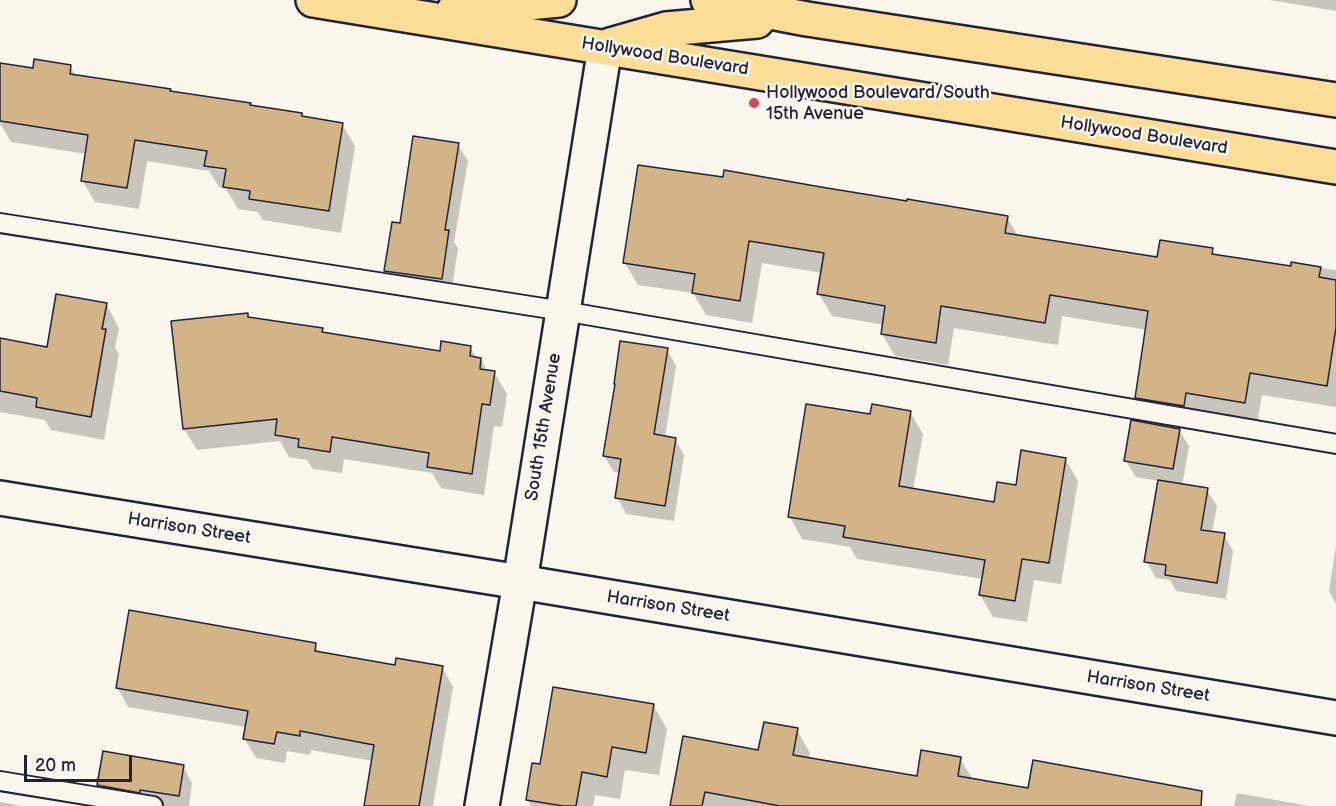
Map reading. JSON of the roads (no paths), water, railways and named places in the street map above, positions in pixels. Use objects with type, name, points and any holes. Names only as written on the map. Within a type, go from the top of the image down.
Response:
[{"type":"main road","name":"Hollywood Boulevard","points":[[313,0],[1336,167]]},
{"type":"main road","points":[[398,14],[559,0]]},
{"type":"main road","points":[[708,0],[807,19],[1336,100]]},
{"type":"main road","points":[[605,47],[666,29],[723,23],[807,19]]},
{"type":"street","name":"South 15th Avenue","points":[[482,806],[605,47]]},
{"type":"street","name":"Harrison Street","points":[[0,498],[1336,718]]},
{"type":"lane","points":[[0,223],[563,312],[1336,444]]},
{"type":"lane","points":[[0,781],[153,806]]},
{"type":"place","name":"Hollywood Boulevard/South 15th Avenue","points":[[754,103]]}]
